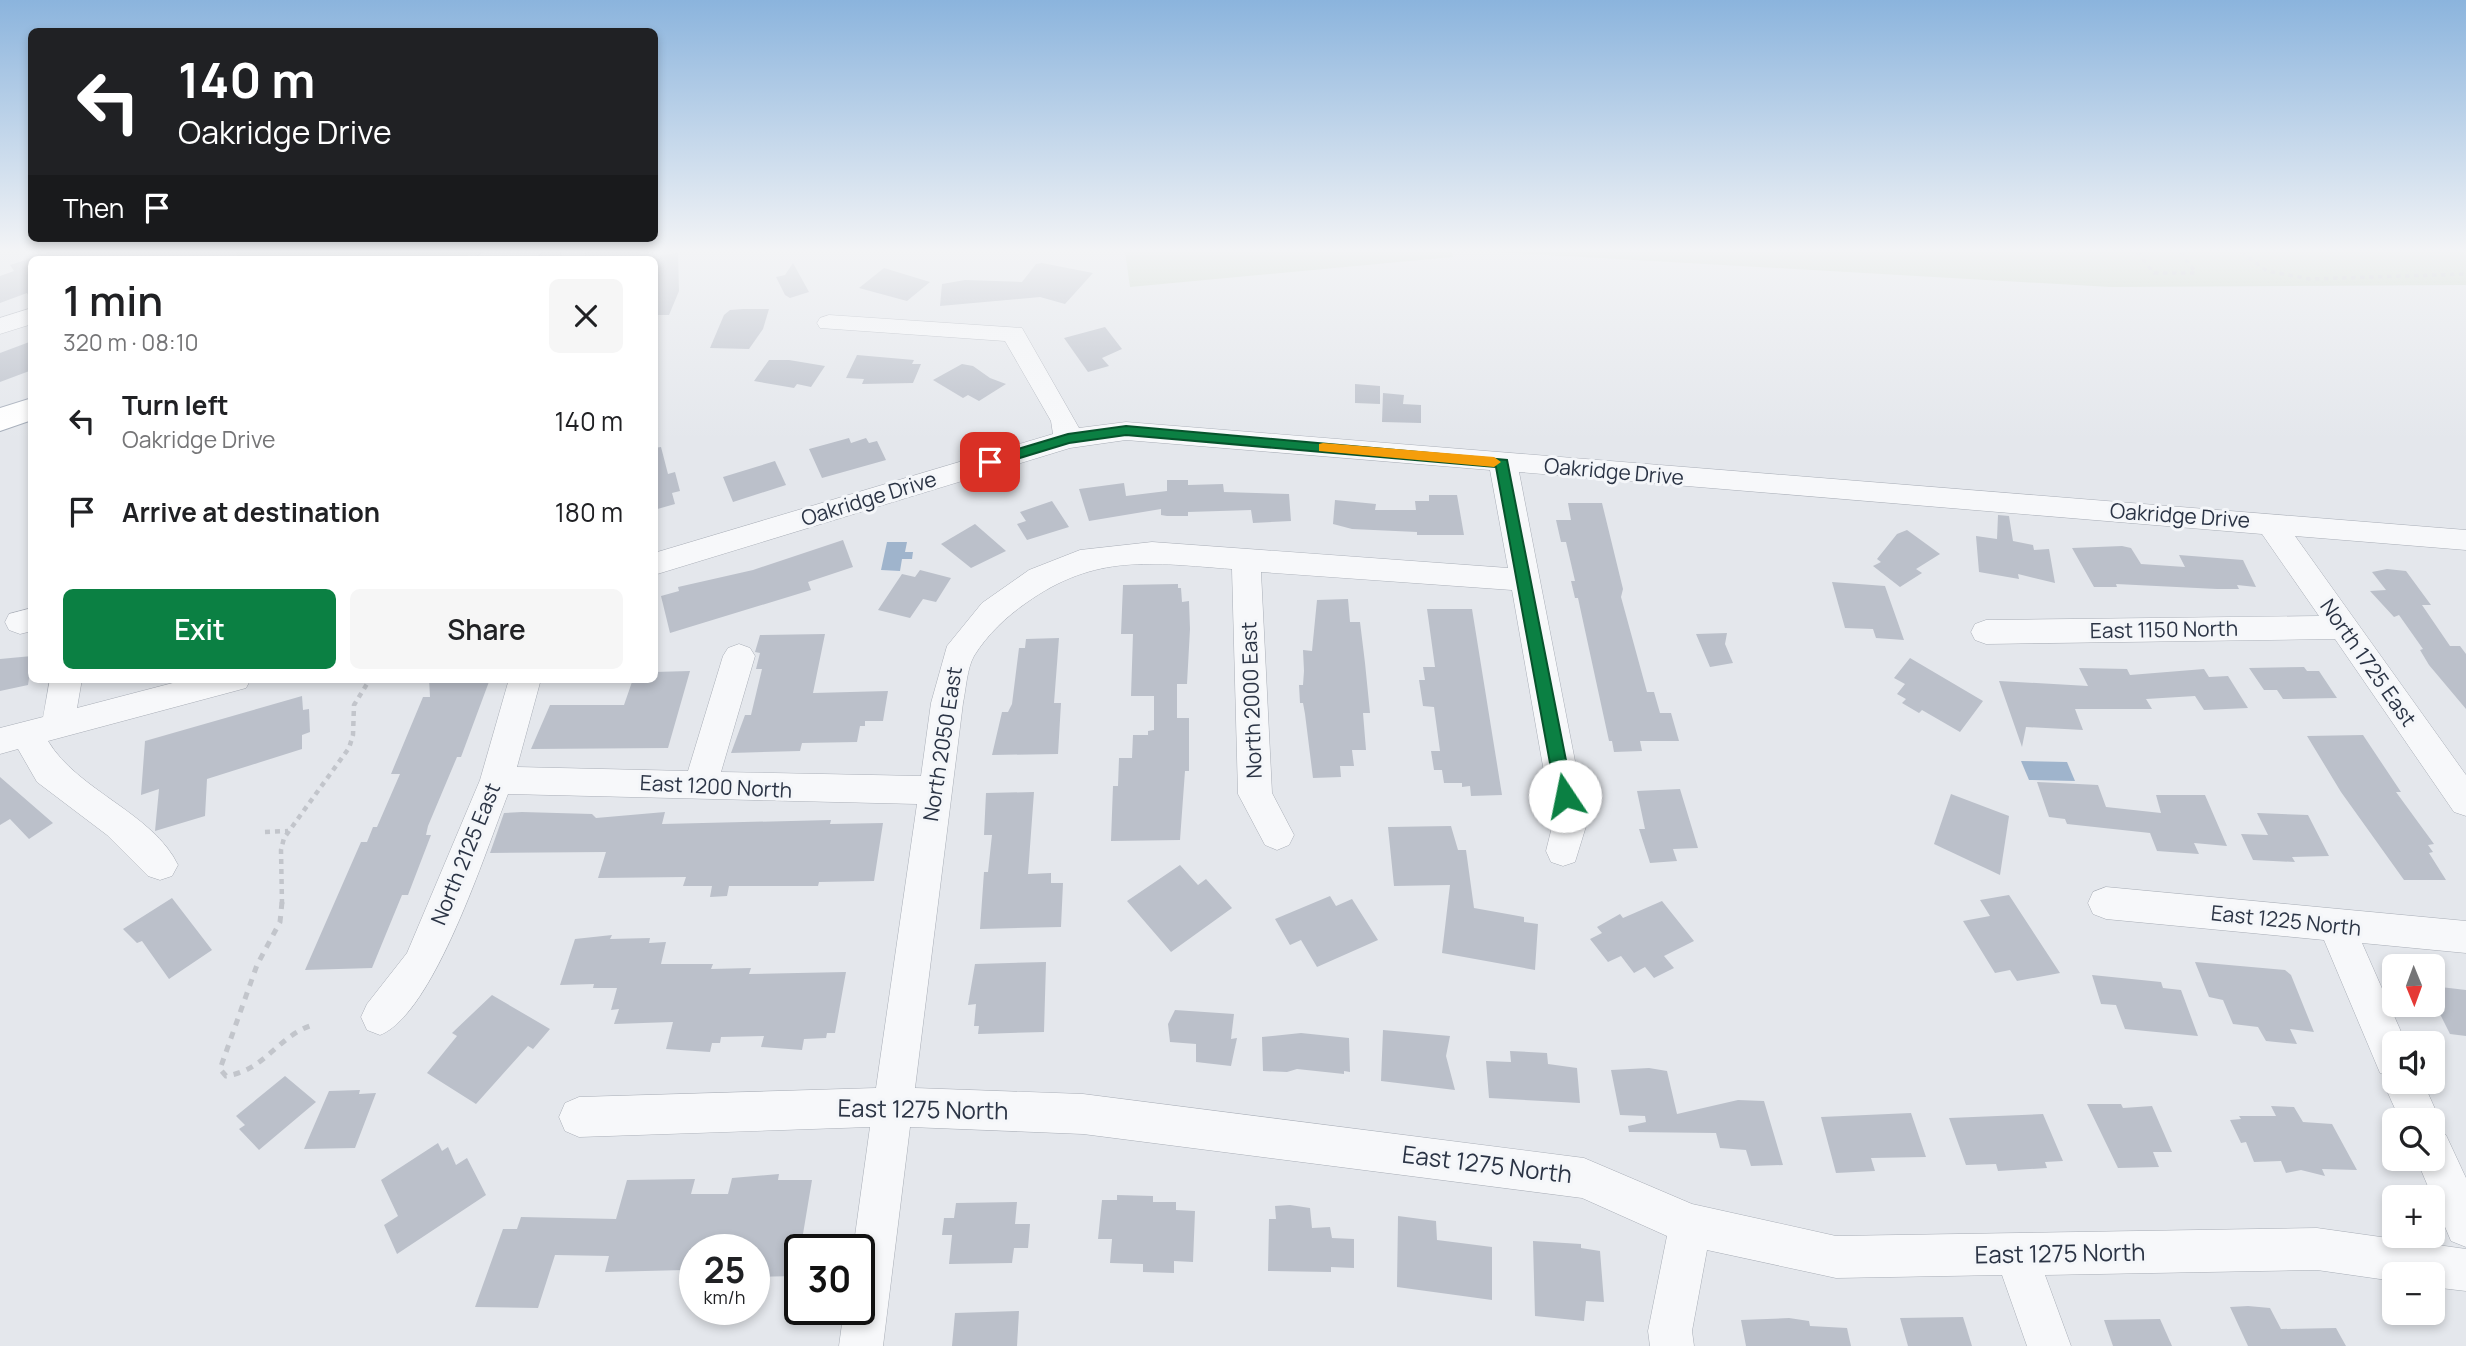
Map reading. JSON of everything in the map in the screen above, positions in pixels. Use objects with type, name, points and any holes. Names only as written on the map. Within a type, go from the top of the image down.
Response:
[{"type":"main road","points":[[0,420],[28,410]]},
{"type":"street","points":[[0,326],[28,316]]},
{"type":"street","points":[[829,323],[1013,334],[1064,421],[1068,439]]},
{"type":"street","name":"Oakridge Drive","points":[[658,563],[1068,439],[1126,431],[2466,540]]},
{"type":"street","points":[[1503,463],[1570,823],[1563,850]]},
{"type":"street","name":"North 1725 East","points":[[2270,523],[2466,802]]},
{"type":"street","name":"North 2050 East","points":[[862,1346],[934,790],[958,654],[993,611],[1040,578],[1090,558],[1152,553],[1523,580]]},
{"type":"street","name":"North 2000 East","points":[[1247,560],[1255,794],[1276,835]]},
{"type":"street","name":"East 1150 North","points":[[1986,632],[2342,627]]},
{"type":"street","points":[[701,784],[739,656]]},
{"type":"street","points":[[28,734],[63,683]]},
{"type":"street","points":[[28,734],[219,683]]},
{"type":"street","name":"North 2125 East","points":[[380,1017],[421,964],[497,780],[524,683]]},
{"type":"street","points":[[28,734],[49,772],[119,825],[160,865]]},
{"type":"street","name":"East 1200 North","points":[[497,780],[701,784],[800,791],[934,790]]},
{"type":"street","name":"East 1225 North","points":[[2106,903],[2466,937]]},
{"type":"street","points":[[2336,926],[2382,1032]]},
{"type":"street","name":"East 1275 North","points":[[579,1117],[891,1107],[1083,1114],[1584,1178],[1690,1225],[1836,1257],[2318,1249],[2466,1270]]},
{"type":"street","points":[[2442,1171],[2466,1226]]},
{"type":"street","points":[[1672,1346],[1671,1331],[1690,1225]]},
{"type":"street","points":[[2016,1255],[2049,1346]]},
{"type":"path","points":[[316,1024],[297,1030],[250,1072],[226,1076],[220,1069],[257,965],[279,922],[283,894],[281,850],[288,831],[326,783],[349,748],[353,735],[354,705],[368,683]]},
{"type":"path","points":[[265,832],[288,831]]},
{"type":"water","points":[[887,542],[907,542],[905,552],[913,552],[912,559],[902,559],[900,571],[881,570]]},
{"type":"water","points":[[2021,761],[2067,762],[2075,781],[2029,780]]},
{"type":"building","points":[[724,315],[767,315],[763,329],[749,349],[710,348]]},
{"type":"building","points":[[1105,327],[1122,349],[1102,358],[1109,366],[1088,372],[1064,338]]},
{"type":"building","points":[[28,342],[28,372],[0,382],[0,353]]},
{"type":"building","points":[[857,355],[914,360],[912,364],[921,364],[913,383],[862,384],[864,379],[846,378]]},
{"type":"building","points":[[769,360],[789,360],[825,366],[811,387],[797,384],[794,388],[754,381]]},
{"type":"building","points":[[962,364],[973,366],[990,378],[1006,384],[979,401],[968,395],[963,398],[933,380]]},
{"type":"building","points":[[1355,384],[1380,386],[1380,404],[1355,403]]},
{"type":"building","points":[[1383,393],[1404,395],[1403,404],[1421,405],[1421,423],[1382,422]]},
{"type":"building","points":[[849,438],[851,443],[866,438],[869,443],[877,441],[886,460],[822,478],[809,449]]},
{"type":"building","points":[[658,447],[661,447],[668,474],[675,472],[680,491],[672,493],[675,504],[658,509]]},
{"type":"building","points":[[775,461],[786,485],[733,502],[723,477]]},
{"type":"building","points":[[1167,480],[1188,480],[1188,485],[1223,484],[1224,492],[1289,494],[1291,521],[1253,523],[1251,510],[1188,512],[1188,516],[1167,516],[1161,515],[1161,509],[1089,521],[1079,489],[1124,483],[1126,496],[1167,491]]},
{"type":"building","points":[[1429,495],[1457,495],[1464,535],[1417,535],[1417,532],[1352,529],[1333,524],[1335,500],[1376,504],[1375,510],[1416,510],[1415,501],[1429,501]]},
{"type":"building","points":[[1052,501],[1069,527],[1027,540],[1017,524],[1026,521],[1020,512]]},
{"type":"building","points":[[1568,503],[1602,503],[1623,589],[1621,597],[1647,692],[1654,692],[1660,713],[1671,713],[1679,741],[1640,741],[1642,751],[1614,752],[1612,741],[1609,741],[1578,598],[1575,598],[1571,581],[1575,581],[1566,542],[1561,542],[1556,520],[1571,520]]},
{"type":"building","points":[[1998,515],[2009,516],[2013,541],[2033,545],[2034,550],[2049,549],[2055,583],[2018,574],[2019,579],[1979,572],[1976,536],[1997,539]]},
{"type":"building","points":[[975,524],[1006,551],[971,568],[941,544]]},
{"type":"building","points":[[1907,530],[1940,554],[1916,569],[1922,573],[1900,587],[1873,566],[1881,562],[1877,559],[1897,534]]},
{"type":"building","points":[[843,540],[853,567],[808,582],[811,590],[670,633],[661,596],[679,591],[678,587],[753,570]]},
{"type":"building","points":[[2072,548],[2131,548],[2141,564],[2185,567],[2179,555],[2243,560],[2256,587],[2237,585],[2239,589],[2217,589],[2116,584],[2117,587],[2094,587]]},
{"type":"building","points":[[2387,569],[2406,571],[2431,605],[2422,605],[2450,646],[2460,646],[2466,654],[2466,709],[2429,665],[2420,650],[2423,649],[2399,615],[2394,617],[2370,591],[2386,590],[2372,572]]},
{"type":"building","points":[[920,570],[951,578],[936,602],[923,599],[910,618],[878,610],[902,574],[915,577]]},
{"type":"building","points":[[1832,582],[1885,586],[1904,640],[1876,638],[1873,629],[1845,628]]},
{"type":"building","points":[[1178,584],[1182,602],[1189,601],[1190,629],[1187,684],[1177,684],[1177,718],[1189,718],[1189,771],[1185,771],[1180,840],[1111,841],[1113,786],[1118,786],[1119,758],[1132,758],[1133,735],[1148,735],[1148,731],[1154,730],[1154,696],[1131,696],[1133,634],[1121,634],[1123,585]]},
{"type":"building","points":[[1348,599],[1350,622],[1360,622],[1365,663],[1370,713],[1363,713],[1366,750],[1352,750],[1354,766],[1340,766],[1341,777],[1313,778],[1305,714],[1303,703],[1300,703],[1299,685],[1303,685],[1304,671],[1303,650],[1312,651],[1317,600]]},
{"type":"building","points":[[1427,609],[1472,609],[1502,795],[1471,796],[1470,786],[1444,783],[1442,770],[1434,770],[1431,751],[1440,751],[1434,707],[1423,706],[1419,680],[1425,680],[1423,667],[1435,667]]},
{"type":"building","points":[[1727,633],[1725,644],[1733,663],[1710,667],[1696,634]]},
{"type":"building","points":[[825,634],[813,693],[888,691],[883,721],[865,721],[865,726],[860,726],[857,742],[802,743],[800,751],[731,753],[745,715],[751,715],[762,669],[756,669],[760,653],[755,652],[760,635]]},
{"type":"building","points":[[1059,638],[1054,703],[1061,703],[1058,754],[992,755],[1002,712],[1008,712],[1012,704],[1019,648],[1025,648],[1026,639]]},
{"type":"building","points":[[28,656],[28,685],[0,691],[0,659]]},
{"type":"building","points":[[1910,658],[1983,701],[1960,732],[1922,710],[1919,713],[1902,703],[1906,699],[1897,694],[1905,684],[1894,678]]},
{"type":"building","points":[[2304,667],[2307,671],[2319,671],[2337,698],[2283,699],[2277,690],[2264,690],[2249,668]]},
{"type":"building","points":[[2079,668],[2127,669],[2130,675],[2204,669],[2209,677],[2228,676],[2248,708],[2204,710],[2195,696],[2146,699],[2152,709],[2075,709],[2083,730],[2026,727],[2022,747],[1999,681],[2088,686]]},
{"type":"building","points":[[690,671],[668,748],[531,749],[550,705],[624,705],[632,683],[658,683],[658,672]]},
{"type":"building","points":[[429,683],[489,683],[461,757],[457,757],[428,826],[426,835],[431,835],[408,895],[402,895],[372,968],[305,970],[361,842],[367,842],[373,827],[377,827],[400,774],[391,774],[423,697],[430,697]]},
{"type":"building","points":[[302,696],[303,710],[309,709],[310,732],[302,735],[302,749],[207,779],[205,816],[155,831],[159,789],[141,795],[145,741]]},
{"type":"building","points":[[2363,735],[2401,792],[2396,792],[2434,844],[2428,845],[2433,852],[2429,853],[2446,880],[2404,880],[2341,792],[2307,736]]},
{"type":"building","points":[[0,777],[53,823],[29,839],[10,819],[0,825]]},
{"type":"building","points":[[2037,782],[2098,785],[2106,807],[2161,813],[2156,795],[2205,795],[2227,846],[2194,843],[2199,854],[2157,851],[2150,833],[2067,824],[2065,819],[2049,817]]},
{"type":"building","points":[[1680,789],[1698,848],[1673,849],[1677,861],[1650,863],[1639,829],[1645,829],[1637,791]]},
{"type":"building","points":[[1034,792],[1028,874],[1051,873],[1051,883],[1063,883],[1061,927],[980,929],[984,872],[988,872],[992,835],[984,835],[986,793]]},
{"type":"building","points":[[1951,794],[2009,816],[2000,875],[1934,844]]},
{"type":"building","points":[[665,812],[662,824],[831,820],[830,824],[883,823],[874,881],[819,882],[818,886],[729,886],[727,896],[710,897],[712,886],[683,886],[686,877],[598,878],[606,852],[490,853],[504,813],[592,814],[596,818]]},
{"type":"building","points":[[2257,813],[2308,815],[2329,856],[2292,857],[2295,862],[2253,860],[2241,834],[2268,835]]},
{"type":"building","points":[[1451,826],[1458,850],[1466,850],[1474,908],[1524,917],[1524,922],[1538,924],[1535,970],[1442,953],[1450,885],[1394,886],[1388,827]]},
{"type":"building","points":[[1180,865],[1198,885],[1206,879],[1232,908],[1171,952],[1127,901]]},
{"type":"building","points":[[2009,895],[2060,973],[2017,981],[2010,970],[1995,973],[1963,921],[1990,916],[1980,900]]},
{"type":"building","points":[[1330,896],[1336,906],[1352,899],[1378,940],[1317,967],[1301,940],[1290,945],[1275,919]]},
{"type":"building","points":[[172,898],[212,950],[169,979],[142,941],[137,943],[123,929]]},
{"type":"building","points":[[1662,901],[1694,941],[1664,956],[1674,968],[1654,978],[1645,967],[1634,973],[1621,956],[1608,962],[1590,939],[1602,933],[1597,927],[1620,914],[1623,918]]},
{"type":"building","points":[[612,935],[610,939],[650,938],[649,943],[666,942],[661,964],[713,964],[711,969],[751,968],[749,974],[846,972],[835,1033],[827,1033],[826,1038],[804,1039],[802,1050],[761,1047],[764,1036],[721,1037],[720,1043],[712,1043],[710,1052],[666,1049],[673,1022],[614,1024],[619,1009],[611,1010],[617,988],[593,988],[594,984],[560,985],[575,939]]},
{"type":"building","points":[[1046,962],[1044,1032],[978,1034],[979,1026],[974,1026],[976,1004],[968,1005],[975,964]]},
{"type":"building","points":[[2195,962],[2285,970],[2291,975],[2314,1032],[2290,1029],[2297,1044],[2266,1041],[2258,1027],[2233,1024],[2223,1000],[2209,997]]},
{"type":"building","points":[[2092,975],[2161,982],[2163,988],[2181,990],[2198,1036],[2125,1029],[2116,1005],[2101,1004]]},
{"type":"building","points":[[2445,988],[2466,990],[2466,1036],[2450,1034],[2442,1017],[2445,1017]]},
{"type":"building","points":[[492,995],[550,1029],[533,1049],[528,1046],[476,1104],[427,1073],[457,1036],[452,1033]]},
{"type":"building","points":[[1175,1010],[1234,1014],[1231,1039],[1237,1038],[1231,1066],[1196,1062],[1196,1044],[1170,1042],[1168,1024]]},
{"type":"building","points":[[1383,1030],[1450,1036],[1446,1056],[1455,1090],[1381,1081]]},
{"type":"building","points":[[1301,1033],[1349,1038],[1350,1072],[1344,1071],[1344,1074],[1297,1069],[1287,1072],[1263,1071],[1262,1037]]},
{"type":"building","points":[[1510,1051],[1547,1053],[1548,1064],[1577,1068],[1580,1103],[1489,1098],[1486,1061],[1511,1062]]},
{"type":"building","points":[[1649,1068],[1667,1071],[1677,1114],[1738,1100],[1764,1101],[1783,1165],[1751,1166],[1746,1150],[1720,1148],[1716,1133],[1629,1132],[1628,1126],[1646,1122],[1645,1116],[1620,1115],[1611,1070]]},
{"type":"building","points":[[285,1076],[316,1102],[259,1150],[239,1129],[245,1125],[236,1116]]},
{"type":"building","points":[[360,1090],[359,1094],[376,1093],[355,1148],[304,1149],[329,1091]]},
{"type":"building","points":[[2087,1104],[2121,1104],[2123,1108],[2152,1106],[2172,1152],[2153,1152],[2159,1167],[2118,1168]]},
{"type":"building","points":[[2271,1106],[2294,1107],[2303,1122],[2332,1124],[2357,1170],[2322,1169],[2325,1176],[2301,1170],[2286,1173],[2281,1161],[2254,1162],[2246,1142],[2241,1143],[2230,1120],[2241,1119],[2239,1116],[2276,1116]]},
{"type":"building","points":[[1911,1113],[1926,1157],[1871,1158],[1875,1171],[1836,1173],[1821,1117]]},
{"type":"building","points":[[2043,1114],[2063,1161],[2045,1162],[2047,1168],[1998,1171],[1996,1164],[1966,1165],[1949,1118]]},
{"type":"building","points":[[438,1143],[442,1151],[448,1147],[456,1165],[467,1158],[486,1195],[397,1254],[384,1225],[398,1216],[381,1180]]},
{"type":"building","points":[[779,1174],[778,1180],[812,1180],[803,1234],[784,1234],[784,1276],[770,1277],[770,1234],[679,1234],[679,1270],[605,1272],[609,1256],[555,1255],[538,1308],[475,1307],[503,1229],[517,1229],[521,1217],[616,1219],[627,1180],[695,1179],[691,1194],[728,1194],[732,1178]]},
{"type":"building","points":[[1117,1195],[1153,1196],[1153,1202],[1176,1202],[1176,1210],[1195,1211],[1193,1262],[1174,1261],[1174,1273],[1143,1272],[1143,1264],[1110,1263],[1112,1239],[1098,1239],[1102,1200],[1117,1200]]},
{"type":"building","points":[[1017,1202],[1015,1224],[1030,1224],[1028,1248],[1014,1248],[1012,1263],[949,1264],[952,1235],[942,1235],[944,1218],[954,1218],[956,1203]]},
{"type":"building","points":[[1275,1206],[1310,1208],[1312,1228],[1330,1227],[1332,1238],[1354,1239],[1354,1268],[1331,1267],[1331,1272],[1268,1271],[1269,1219],[1276,1219]]},
{"type":"building","points":[[1398,1216],[1436,1221],[1437,1240],[1492,1247],[1492,1300],[1397,1287]]},
{"type":"building","points":[[1533,1241],[1581,1244],[1581,1248],[1600,1251],[1604,1302],[1586,1301],[1584,1321],[1535,1316]]},
{"type":"building","points":[[2230,1307],[2270,1308],[2281,1329],[2336,1328],[2346,1346],[2248,1346]]},
{"type":"building","points":[[1019,1311],[1017,1346],[952,1346],[955,1313]]},
{"type":"building","points":[[1963,1317],[1972,1346],[1908,1346],[1900,1318]]},
{"type":"building","points":[[1789,1318],[1809,1321],[1810,1326],[1847,1328],[1851,1346],[1746,1346],[1741,1320]]},
{"type":"building","points":[[2160,1319],[2172,1346],[2113,1346],[2104,1320]]},
{"type":"slow traffic","points":[[1323,448],[1494,462]]},
{"type":"route","points":[[990,462],[1068,439],[1126,431],[1503,463],[1565,796]]}]
